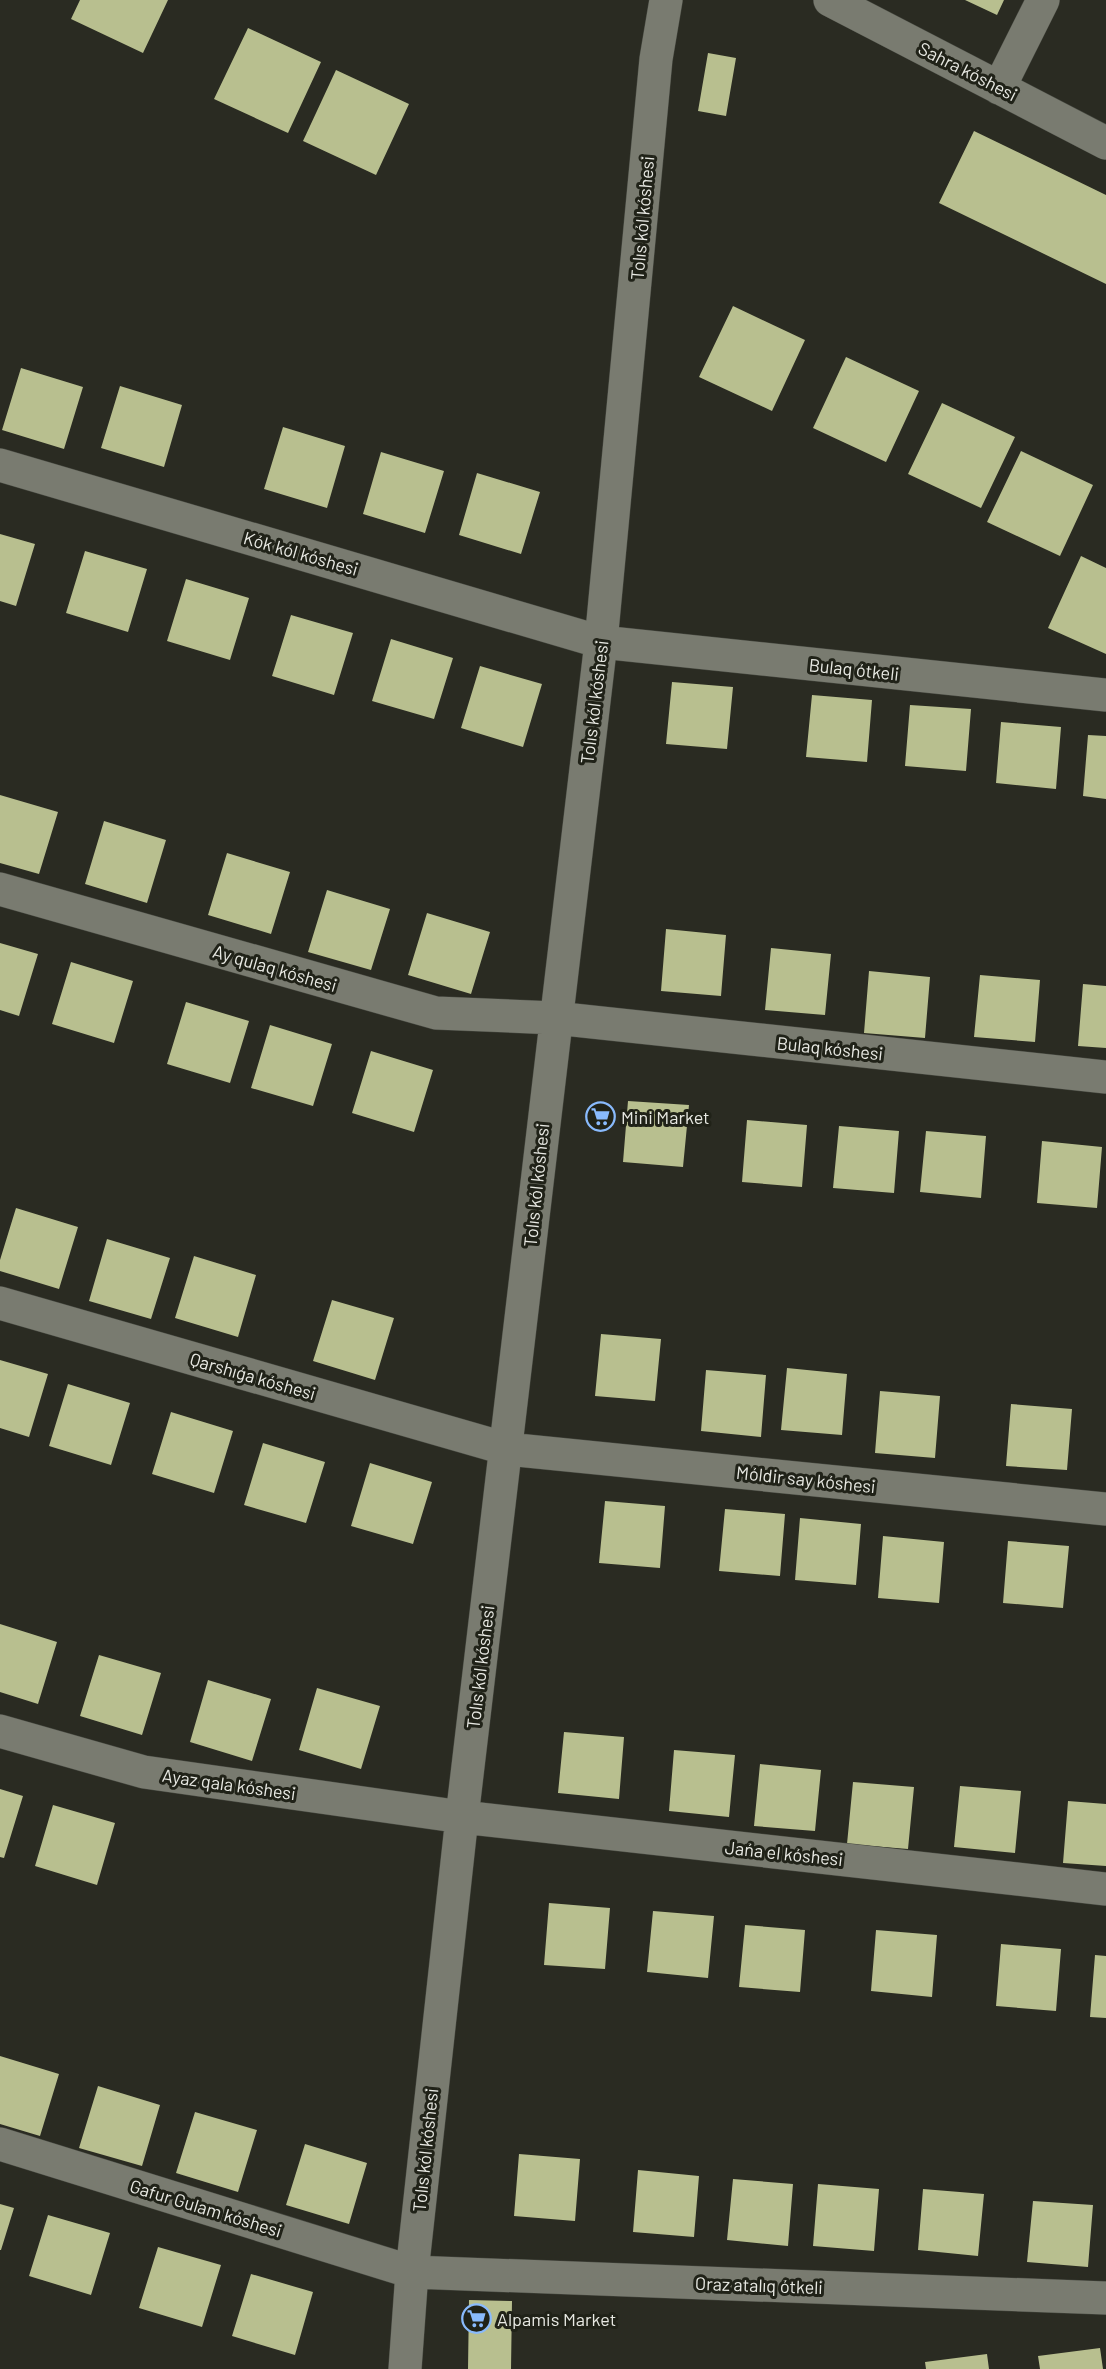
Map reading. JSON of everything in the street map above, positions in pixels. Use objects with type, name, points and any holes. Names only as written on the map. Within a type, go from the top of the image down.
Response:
[{"type":"street","name":"Tolıs kól kóshesi","points":[[405,2369],[412,2272],[462,1817],[507,1449],[555,1018],[602,642],[656,59],[666,0]]},
{"type":"street","name":"Sahra kóshesi","points":[[830,0],[1106,143]]},
{"type":"street","points":[[999,88],[1043,0]]},
{"type":"street","name":"Kók kól kóshesi","points":[[0,465],[602,642]]},
{"type":"street","name":"Bulaq ótkeli","points":[[602,642],[1106,695]]},
{"type":"street","name":"Ay qulaq kóshesi","points":[[0,889],[436,1013],[555,1018]]},
{"type":"street","name":"Bulaq kóshesi","points":[[555,1018],[1106,1077]]},
{"type":"street","name":"Qarshıǵa kóshesi","points":[[0,1304],[507,1449]]},
{"type":"street","name":"Móldir say kóshesi","points":[[507,1449],[1106,1509]]},
{"type":"street","name":"Ayaz qala kóshesi","points":[[0,1731],[144,1772],[462,1817]]},
{"type":"street","name":"Jańa el kóshesi","points":[[462,1817],[1106,1889]]},
{"type":"street","name":"Gafur Gulam kóshesi","points":[[0,2144],[412,2272]]},
{"type":"street","name":"Oraz atalıq ótkeli","points":[[412,2272],[1106,2298]]},
{"type":"building","points":[[80,0],[168,0],[143,53],[71,19]]},
{"type":"building","points":[[965,0],[1004,0],[997,15]]},
{"type":"building","points":[[248,28],[321,62],[288,133],[214,99]]},
{"type":"building","points":[[708,53],[736,58],[726,116],[698,111]]},
{"type":"building","points":[[336,70],[409,104],[376,175],[303,141]]},
{"type":"building","points":[[974,131],[1106,195],[1106,284],[939,203]]},
{"type":"building","points":[[733,306],[805,340],[772,411],[699,377]]},
{"type":"building","points":[[846,357],[919,391],[886,462],[813,428]]},
{"type":"building","points":[[21,368],[83,387],[64,449],[2,430]]},
{"type":"building","points":[[120,386],[182,405],[164,467],[101,448]]},
{"type":"building","points":[[942,403],[1015,437],[981,508],[908,474]]},
{"type":"building","points":[[283,427],[345,446],[327,508],[264,489]]},
{"type":"building","points":[[1021,451],[1093,485],[1060,556],[987,522]]},
{"type":"building","points":[[381,452],[444,471],[425,533],[363,514]]},
{"type":"building","points":[[477,473],[540,492],[521,554],[459,535]]},
{"type":"building","points":[[0,534],[35,544],[16,606],[0,601]]},
{"type":"building","points":[[85,551],[147,569],[128,632],[66,613]]},
{"type":"building","points":[[1081,556],[1106,568],[1106,654],[1048,628]]},
{"type":"building","points":[[186,579],[249,598],[230,660],[167,641]]},
{"type":"building","points":[[291,615],[353,633],[334,695],[272,676]]},
{"type":"building","points":[[391,639],[453,658],[434,719],[372,701]]},
{"type":"building","points":[[480,666],[542,684],[523,747],[461,728]]},
{"type":"building","points":[[672,682],[733,687],[727,749],[666,744]]},
{"type":"building","points":[[812,695],[872,700],[867,762],[806,757]]},
{"type":"building","points":[[910,705],[971,709],[966,771],[905,766]]},
{"type":"building","points":[[1001,722],[1061,727],[1056,789],[996,783]]},
{"type":"building","points":[[1088,735],[1106,736],[1106,799],[1083,796]]},
{"type":"building","points":[[0,795],[58,812],[39,874],[0,863]]},
{"type":"building","points":[[104,821],[166,840],[147,903],[85,884]]},
{"type":"building","points":[[227,853],[290,872],[271,934],[208,915]]},
{"type":"building","points":[[327,890],[390,909],[371,970],[308,952]]},
{"type":"building","points":[[427,913],[490,932],[471,994],[408,975]]},
{"type":"building","points":[[666,929],[726,935],[721,996],[661,991]]},
{"type":"building","points":[[0,943],[38,954],[19,1016],[0,1010]]},
{"type":"building","points":[[771,948],[831,954],[825,1015],[765,1010]]},
{"type":"building","points":[[71,962],[133,981],[114,1043],[52,1024]]},
{"type":"building","points":[[869,971],[930,977],[925,1038],[864,1033]]},
{"type":"building","points":[[980,975],[1040,980],[1035,1042],[974,1037]]},
{"type":"building","points":[[1083,984],[1106,986],[1106,1048],[1078,1046]]},
{"type":"building","points":[[186,1002],[249,1021],[230,1083],[167,1064]]},
{"type":"building","points":[[270,1025],[332,1044],[313,1106],[251,1088]]},
{"type":"building","points":[[371,1051],[433,1070],[414,1132],[352,1113]]},
{"type":"building","points":[[628,1101],[689,1105],[683,1167],[623,1162]]},
{"type":"building","points":[[747,1120],[807,1125],[802,1187],[742,1182]]},
{"type":"building","points":[[839,1126],[899,1131],[894,1193],[833,1188]]},
{"type":"building","points":[[926,1131],[986,1136],[981,1198],[920,1192]]},
{"type":"building","points":[[1042,1141],[1102,1147],[1097,1208],[1037,1203]]},
{"type":"building","points":[[16,1208],[78,1227],[59,1289],[0,1271],[0,1260]]},
{"type":"building","points":[[107,1239],[170,1258],[151,1319],[89,1301]]},
{"type":"building","points":[[194,1256],[256,1275],[238,1337],[175,1318]]},
{"type":"building","points":[[332,1300],[394,1318],[375,1380],[313,1361]]},
{"type":"building","points":[[601,1334],[661,1339],[655,1401],[595,1396]]},
{"type":"building","points":[[0,1360],[48,1374],[29,1437],[0,1428]]},
{"type":"building","points":[[787,1368],[847,1374],[842,1435],[781,1430]]},
{"type":"building","points":[[706,1370],[766,1375],[761,1437],[701,1431]]},
{"type":"building","points":[[68,1384],[130,1403],[111,1465],[49,1446]]},
{"type":"building","points":[[880,1391],[940,1396],[935,1458],[875,1453]]},
{"type":"building","points":[[1011,1404],[1072,1409],[1067,1470],[1006,1466]]},
{"type":"building","points":[[171,1412],[233,1431],[214,1493],[152,1474]]},
{"type":"building","points":[[263,1443],[325,1462],[306,1523],[244,1505]]},
{"type":"building","points":[[370,1463],[432,1482],[413,1544],[351,1526]]},
{"type":"building","points":[[605,1501],[665,1506],[660,1568],[599,1563]]},
{"type":"building","points":[[725,1509],[785,1514],[780,1576],[719,1571]]},
{"type":"building","points":[[800,1518],[861,1524],[856,1585],[795,1580]]},
{"type":"building","points":[[883,1536],[944,1542],[939,1603],[878,1598]]},
{"type":"building","points":[[1008,1541],[1069,1546],[1063,1608],[1003,1603]]},
{"type":"building","points":[[0,1624],[57,1642],[38,1704],[0,1692]]},
{"type":"building","points":[[99,1655],[161,1673],[142,1735],[80,1716]]},
{"type":"building","points":[[208,1680],[271,1699],[252,1761],[190,1742]]},
{"type":"building","points":[[317,1688],[380,1706],[361,1769],[299,1750]]},
{"type":"building","points":[[564,1732],[624,1737],[619,1799],[558,1793]]},
{"type":"building","points":[[674,1750],[735,1755],[729,1817],[669,1811]]},
{"type":"building","points":[[760,1764],[821,1770],[815,1831],[754,1826]]},
{"type":"building","points":[[853,1782],[914,1787],[908,1849],[847,1844]]},
{"type":"building","points":[[960,1786],[1021,1791],[1015,1853],[954,1847]]},
{"type":"building","points":[[0,1789],[23,1796],[4,1858],[0,1857]]},
{"type":"building","points":[[1068,1801],[1106,1804],[1106,1866],[1063,1863]]},
{"type":"building","points":[[53,1805],[115,1823],[97,1885],[35,1866]]},
{"type":"building","points":[[549,1903],[610,1908],[605,1969],[544,1965]]},
{"type":"building","points":[[653,1911],[714,1916],[708,1978],[647,1972]]},
{"type":"building","points":[[745,1925],[805,1930],[800,1992],[739,1987]]},
{"type":"building","points":[[876,1930],[937,1935],[932,1997],[871,1991]]},
{"type":"building","points":[[1001,1944],[1061,1949],[1056,2011],[996,2006]]},
{"type":"building","points":[[1095,1955],[1106,1956],[1106,2018],[1090,2017]]},
{"type":"building","points":[[0,2056],[59,2074],[40,2136],[0,2124]]},
{"type":"building","points":[[98,2086],[160,2105],[142,2166],[79,2148]]},
{"type":"building","points":[[195,2112],[257,2130],[238,2192],[176,2173]]},
{"type":"building","points":[[305,2144],[367,2163],[349,2224],[286,2205]]},
{"type":"building","points":[[519,2154],[580,2159],[575,2221],[514,2216]]},
{"type":"building","points":[[638,2170],[699,2176],[694,2237],[633,2232]]},
{"type":"building","points":[[733,2179],[793,2184],[788,2246],[727,2240]]},
{"type":"building","points":[[818,2184],[879,2189],[874,2251],[813,2246]]},
{"type":"building","points":[[923,2189],[984,2194],[978,2256],[918,2250]]},
{"type":"building","points":[[1033,2201],[1093,2205],[1088,2267],[1027,2262]]},
{"type":"building","points":[[0,2204],[14,2208],[1,2250],[0,2250]]},
{"type":"building","points":[[48,2215],[110,2233],[91,2295],[29,2276]]},
{"type":"building","points":[[158,2247],[221,2265],[202,2327],[139,2308]]},
{"type":"building","points":[[251,2274],[313,2292],[295,2355],[232,2336]]},
{"type":"building","points":[[469,2300],[512,2301],[511,2369],[468,2369]]},
{"type":"building","points":[[1100,2348],[1103,2369],[1040,2369],[1038,2356]]},
{"type":"building","points":[[987,2354],[989,2369],[926,2369],[925,2362]]},
{"type":"place","name":"Mini Market","points":[[600,1117]]},
{"type":"place","name":"Alpamis Market","points":[[476,2319]]}]
